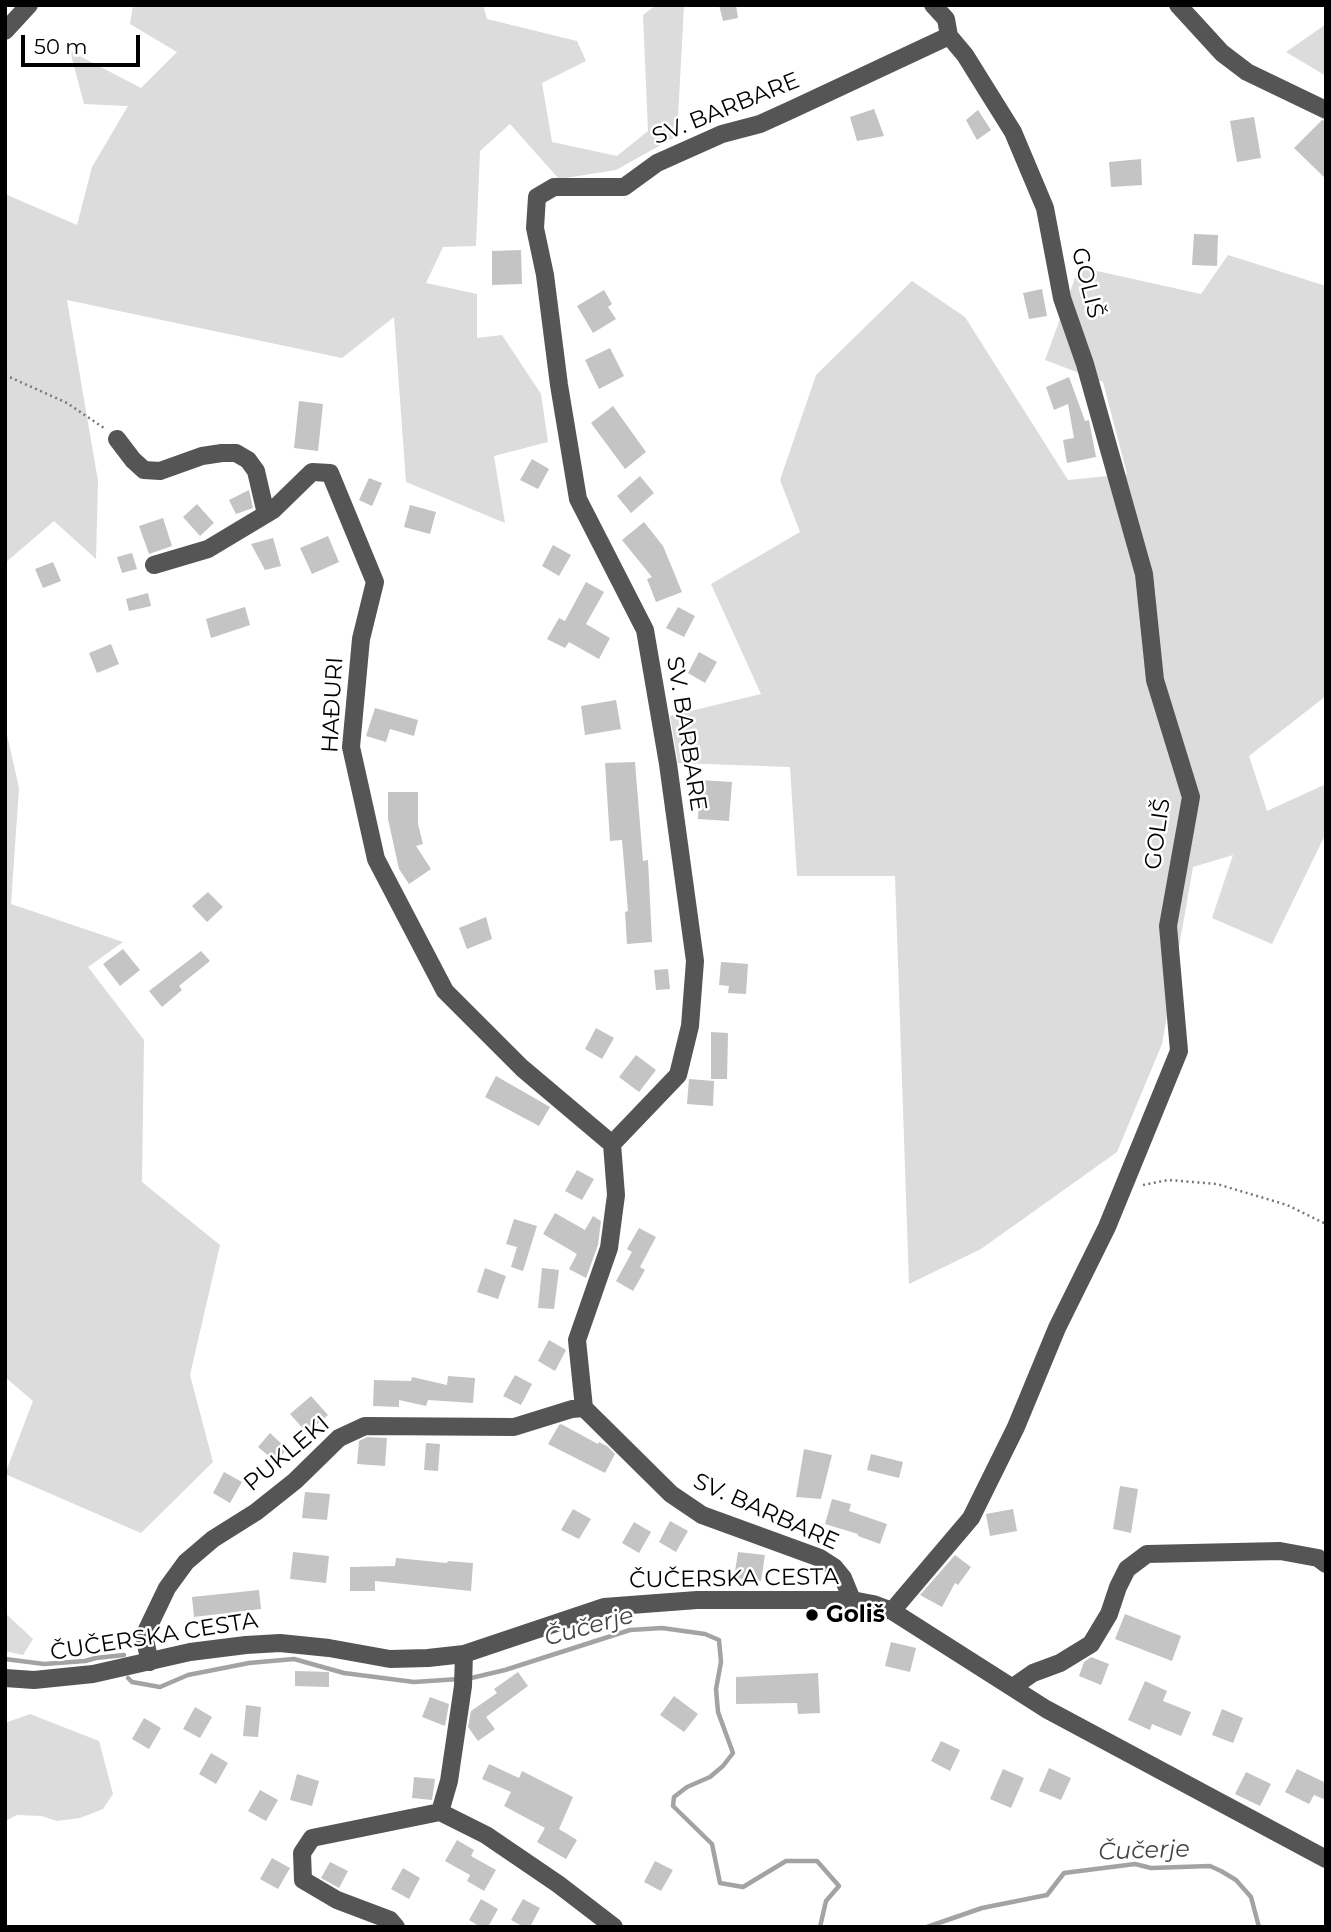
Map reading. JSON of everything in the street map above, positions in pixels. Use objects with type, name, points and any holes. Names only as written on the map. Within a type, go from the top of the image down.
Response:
[{"type":"street","points":[[5,31],[29,5]]},
{"type":"street","points":[[933,5],[946,19],[949,36]]},
{"type":"street","points":[[1178,5],[1222,53],[1247,72],[1326,110]]},
{"type":"street","name":"SV. BARBARE","points":[[612,1144],[678,1074],[690,1026],[695,961],[668,764],[645,630],[578,499],[559,385],[545,275],[535,228],[537,197],[554,187],[624,187],[657,163],[722,134],[760,124],[949,36]]},
{"type":"street","name":"GOLIŠ","points":[[892,1611],[971,1518],[1016,1427],[1057,1328],[1107,1227],[1179,1051],[1168,926],[1191,797],[1155,680],[1144,574],[1086,364],[1062,298],[1047,215],[1013,132],[965,55],[949,36]]},
{"type":"street","points":[[117,439],[144,470],[159,471],[202,456],[236,453],[248,460],[256,471],[266,514]]},
{"type":"street","name":"HAĐURI","points":[[154,565],[208,549],[266,514],[312,472],[330,473],[374,582],[361,639],[351,747],[376,859],[445,991],[522,1068],[612,1144]]},
{"type":"street","points":[[584,1408],[577,1340],[609,1248],[616,1195],[612,1144]]},
{"type":"street","name":"SV. BARBARE","points":[[584,1408],[671,1494],[702,1514],[820,1558],[834,1567],[843,1578],[852,1600]]},
{"type":"street","name":"PUKLEKI","points":[[150,1662],[144,1636],[167,1588],[186,1562],[213,1539],[256,1512],[285,1489],[339,1438],[365,1426],[514,1427],[572,1409],[584,1408]]},
{"type":"street","points":[[1013,1688],[1032,1673],[1060,1663],[1091,1644],[1110,1614],[1126,1569],[1147,1554],[1280,1551],[1318,1558],[1326,1564]]},
{"type":"street","name":"ČUČERSKA CESTA","points":[[5,1678],[34,1680],[93,1674],[190,1652],[246,1644],[280,1643],[463,1669],[604,1607],[697,1600],[852,1600],[892,1611],[1013,1688],[1116,1748],[1326,1859]]},
{"type":"street","points":[[440,1812],[449,1781],[463,1669]]},
{"type":"street","points":[[396,1927],[390,1920],[337,1900],[303,1880],[302,1853],[312,1838],[440,1812],[486,1835],[558,1884],[614,1927]]},
{"type":"path","points":[[5,375],[67,403],[117,439]]},
{"type":"path","points":[[1142,1186],[1168,1180],[1217,1184],[1287,1205],[1326,1224]]},
{"type":"shaded area","points":[[133,5],[483,5],[487,19],[577,41],[586,61],[542,83],[552,142],[617,156],[648,131],[643,15],[656,5],[684,5],[677,136],[616,170],[559,179],[510,124],[480,151],[476,246],[443,247],[426,283],[477,294],[477,338],[502,335],[541,394],[548,442],[494,456],[505,523],[406,482],[394,317],[342,358],[67,300],[98,481],[96,559],[54,521],[5,563],[5,194],[77,225],[92,167],[128,106],[84,104],[70,51],[141,88],[177,52],[130,24]]},
{"type":"shaded area","points":[[1326,24],[1326,76],[1286,52]]},
{"type":"shaded area","points":[[1228,255],[1326,286],[1326,696],[1249,756],[1267,811],[1326,784],[1326,833],[1272,944],[1212,918],[1233,855],[1193,867],[1162,1044],[1117,1152],[981,1249],[909,1284],[895,876],[797,876],[790,767],[678,763],[670,716],[761,694],[711,584],[800,532],[780,480],[816,375],[912,281],[965,317],[1068,480],[1127,474],[1103,382],[1045,360],[1079,267],[1201,294]]},
{"type":"shaded area","points":[[5,726],[19,788],[11,904],[123,942],[88,967],[144,1040],[142,1182],[220,1245],[190,1375],[213,1462],[141,1533],[5,1474],[33,1401],[5,1377]]},
{"type":"shaded area","points":[[5,1613],[33,1639],[23,1655],[5,1651]]},
{"type":"shaded area","points":[[30,1714],[99,1741],[113,1794],[103,1809],[80,1818],[57,1821],[42,1816],[17,1815],[5,1821],[5,1723]]},
{"type":"building","points":[[719,5],[736,5],[738,18],[723,21]]},
{"type":"building","points":[[874,109],[884,136],[857,141],[850,117]]},
{"type":"building","points":[[978,110],[991,130],[977,140],[966,120]]},
{"type":"building","points":[[1254,117],[1261,158],[1237,162],[1230,121]]},
{"type":"building","points":[[1322,120],[1326,121],[1326,179],[1294,148]]},
{"type":"building","points":[[1141,159],[1142,185],[1111,187],[1109,162]]},
{"type":"building","points":[[1194,234],[1218,235],[1217,266],[1192,265]]},
{"type":"building","points":[[521,250],[522,284],[492,285],[492,251]]},
{"type":"building","points":[[1042,289],[1047,316],[1029,319],[1023,293]]},
{"type":"building","points":[[604,290],[612,304],[608,307],[616,319],[593,333],[577,306]]},
{"type":"building","points":[[610,348],[624,376],[599,389],[585,360]]},
{"type":"building","points":[[1069,377],[1085,421],[1089,420],[1096,457],[1067,463],[1063,440],[1074,438],[1068,404],[1054,410],[1046,387]]},
{"type":"building","points":[[299,401],[323,404],[318,451],[294,448]]},
{"type":"building","points":[[613,406],[646,452],[625,469],[591,423]]},
{"type":"building","points":[[532,459],[549,469],[538,489],[520,480]]},
{"type":"building","points":[[640,476],[654,493],[631,513],[617,496]]},
{"type":"building","points":[[369,478],[382,483],[372,506],[359,500]]},
{"type":"building","points":[[249,490],[253,508],[236,514],[229,500]]},
{"type":"building","points":[[197,504],[214,523],[200,536],[183,517]]},
{"type":"building","points":[[410,505],[436,512],[430,534],[404,527]]},
{"type":"building","points":[[163,518],[172,546],[149,554],[139,526]]},
{"type":"building","points":[[644,522],[663,546],[682,592],[656,602],[647,579],[652,577],[622,540]]},
{"type":"building","points":[[328,536],[339,562],[312,574],[300,548]]},
{"type":"building","points":[[273,538],[281,566],[265,570],[251,544]]},
{"type":"building","points":[[553,545],[571,555],[559,576],[542,566]]},
{"type":"building","points":[[132,553],[137,569],[122,573],[117,557]]},
{"type":"building","points":[[53,562],[61,581],[43,588],[35,569]]},
{"type":"building","points":[[586,582],[604,592],[586,624],[610,638],[599,659],[569,642],[565,648],[547,639],[559,618],[565,621]]},
{"type":"building","points":[[148,593],[151,606],[129,611],[126,599]]},
{"type":"building","points":[[245,607],[250,625],[211,638],[206,619]]},
{"type":"building","points":[[678,607],[695,616],[684,637],[666,628]]},
{"type":"building","points":[[111,644],[119,664],[97,673],[89,653]]},
{"type":"building","points":[[699,652],[717,662],[705,683],[688,673]]},
{"type":"building","points":[[616,700],[621,729],[585,735],[581,706]]},
{"type":"building","points":[[375,708],[418,720],[414,736],[390,729],[386,742],[366,736]]},
{"type":"building","points":[[635,762],[643,861],[648,860],[652,942],[627,944],[625,912],[628,911],[622,840],[610,841],[605,763]]},
{"type":"building","points":[[700,780],[732,782],[729,821],[698,819]]},
{"type":"building","points":[[388,792],[418,792],[418,824],[423,844],[416,846],[431,869],[409,884],[399,869],[388,819]]},
{"type":"building","points":[[208,892],[223,907],[207,922],[192,906]]},
{"type":"building","points":[[486,917],[492,939],[467,949],[459,928]]},
{"type":"building","points":[[123,949],[140,970],[120,986],[103,964]]},
{"type":"building","points":[[201,951],[210,961],[179,986],[182,990],[162,1007],[149,991]]},
{"type":"building","points":[[721,962],[748,964],[746,994],[728,993],[729,986],[719,985]]},
{"type":"building","points":[[668,969],[670,989],[656,990],[654,970]]},
{"type":"building","points":[[596,1028],[614,1038],[602,1059],[585,1049]]},
{"type":"building","points":[[711,1032],[728,1033],[727,1079],[711,1079]]},
{"type":"building","points":[[636,1055],[656,1070],[639,1092],[619,1077]]},
{"type":"building","points":[[496,1076],[550,1107],[539,1126],[485,1097]]},
{"type":"building","points":[[689,1079],[714,1081],[713,1106],[687,1104]]},
{"type":"building","points":[[577,1170],[594,1179],[582,1200],[565,1191]]},
{"type":"building","points":[[555,1213],[585,1230],[593,1216],[601,1221],[598,1245],[586,1278],[569,1269],[577,1254],[543,1234]]},
{"type":"building","points":[[514,1219],[537,1226],[523,1271],[511,1267],[517,1247],[506,1244]]},
{"type":"building","points":[[639,1228],[656,1237],[640,1267],[645,1270],[633,1291],[616,1281],[632,1252],[627,1249]]},
{"type":"building","points":[[485,1268],[506,1276],[498,1299],[477,1292]]},
{"type":"building","points":[[542,1268],[559,1270],[554,1309],[538,1308]]},
{"type":"building","points":[[549,1340],[566,1350],[555,1371],[538,1361]]},
{"type":"building","points":[[515,1375],[532,1384],[521,1405],[503,1396]]},
{"type":"building","points":[[448,1376],[475,1378],[473,1403],[428,1400],[426,1406],[399,1400],[399,1407],[373,1406],[374,1380],[411,1381],[412,1377],[447,1385]]},
{"type":"building","points":[[311,1396],[328,1415],[307,1433],[290,1414]]},
{"type":"building","points":[[561,1424],[607,1446],[615,1454],[605,1473],[548,1444]]},
{"type":"building","points":[[270,1433],[287,1449],[276,1462],[258,1447]]},
{"type":"building","points":[[367,1437],[387,1438],[385,1466],[357,1464],[359,1441]]},
{"type":"building","points":[[426,1443],[440,1444],[438,1471],[424,1470]]},
{"type":"building","points":[[804,1449],[832,1455],[821,1499],[796,1497]]},
{"type":"building","points":[[871,1454],[903,1462],[899,1478],[867,1470]]},
{"type":"building","points":[[224,1472],[242,1482],[230,1503],[213,1493]]},
{"type":"building","points":[[1120,1486],[1138,1489],[1131,1533],[1113,1529]]},
{"type":"building","points":[[305,1492],[330,1494],[327,1520],[302,1518]]},
{"type":"building","points":[[832,1499],[851,1504],[849,1511],[887,1524],[880,1544],[825,1524]]},
{"type":"building","points":[[573,1509],[591,1519],[579,1539],[561,1530]]},
{"type":"building","points":[[1013,1509],[1017,1531],[990,1536],[986,1514]]},
{"type":"building","points":[[670,1521],[688,1531],[676,1552],[659,1542]]},
{"type":"building","points":[[634,1522],[651,1532],[639,1553],[622,1543]]},
{"type":"building","points":[[293,1552],[329,1556],[326,1583],[290,1579]]},
{"type":"building","points":[[738,1552],[765,1555],[761,1581],[734,1578]]},
{"type":"building","points":[[955,1555],[971,1567],[958,1585],[955,1583],[942,1607],[920,1595]]},
{"type":"building","points":[[396,1558],[473,1563],[471,1591],[375,1581],[375,1591],[350,1591],[350,1567],[395,1566]]},
{"type":"building","points":[[259,1590],[261,1609],[194,1617],[192,1597]]},
{"type":"building","points":[[1125,1614],[1181,1636],[1172,1661],[1115,1639]]},
{"type":"building","points":[[891,1642],[916,1648],[910,1672],[885,1666]]},
{"type":"building","points":[[1091,1657],[1109,1664],[1101,1685],[1079,1676],[1084,1662]]},
{"type":"building","points":[[295,1671],[329,1672],[329,1687],[295,1686]]},
{"type":"building","points":[[518,1672],[528,1686],[486,1717],[495,1729],[478,1741],[468,1727],[471,1711],[497,1693],[494,1689]]},
{"type":"building","points":[[818,1673],[820,1713],[798,1714],[797,1703],[736,1704],[736,1677]]},
{"type":"building","points":[[1145,1681],[1167,1691],[1163,1701],[1191,1712],[1181,1736],[1152,1724],[1150,1730],[1128,1720]]},
{"type":"building","points":[[674,1696],[698,1714],[684,1732],[660,1715]]},
{"type":"building","points":[[430,1697],[449,1704],[445,1726],[422,1717]]},
{"type":"building","points":[[246,1705],[261,1707],[258,1737],[243,1736]]},
{"type":"building","points":[[195,1707],[212,1717],[200,1738],[183,1729]]},
{"type":"building","points":[[1222,1709],[1243,1718],[1233,1743],[1212,1735]]},
{"type":"building","points":[[144,1718],[161,1728],[149,1749],[132,1739]]},
{"type":"building","points":[[941,1741],[960,1750],[950,1771],[931,1761]]},
{"type":"building","points":[[211,1753],[228,1763],[216,1784],[199,1774]]},
{"type":"building","points":[[489,1764],[519,1778],[522,1771],[573,1797],[559,1829],[577,1840],[566,1859],[537,1842],[545,1828],[504,1806],[511,1792],[482,1779]]},
{"type":"building","points":[[1049,1768],[1071,1778],[1061,1800],[1039,1791]]},
{"type":"building","points":[[1003,1769],[1024,1778],[1011,1808],[990,1799]]},
{"type":"building","points":[[1297,1769],[1326,1783],[1326,1800],[1314,1795],[1309,1804],[1285,1792]]},
{"type":"building","points":[[1246,1772],[1271,1784],[1260,1806],[1235,1794]]},
{"type":"building","points":[[297,1774],[319,1781],[312,1806],[290,1800]]},
{"type":"building","points":[[414,1777],[435,1779],[432,1800],[412,1798]]},
{"type":"building","points":[[260,1790],[278,1800],[266,1821],[248,1811]]},
{"type":"building","points":[[457,1840],[474,1850],[471,1856],[496,1870],[484,1891],[467,1881],[470,1875],[445,1861]]},
{"type":"building","points":[[272,1858],[290,1868],[278,1889],[260,1879]]},
{"type":"building","points":[[655,1861],[673,1870],[661,1891],[644,1882]]},
{"type":"building","points":[[330,1862],[348,1871],[339,1888],[321,1878]]},
{"type":"building","points":[[403,1868],[420,1878],[409,1899],[391,1889]]},
{"type":"building","points":[[481,1899],[498,1909],[488,1927],[481,1927],[469,1920]]},
{"type":"building","points":[[523,1899],[540,1908],[530,1927],[511,1920]]},
{"type":"waterway","name":"Čučerje","points":[[467,1679],[505,1670],[630,1630],[662,1628],[705,1634],[719,1640],[721,1662],[716,1689],[718,1712],[733,1753],[710,1777],[687,1787],[674,1797],[673,1806],[712,1844],[720,1883],[743,1887],[786,1861],[817,1861],[839,1886],[826,1901],[820,1927]]},
{"type":"waterway","name":"Čučerje","points":[[5,1659],[44,1664],[124,1655]]},
{"type":"waterway","name":"Čučerje","points":[[128,1678],[132,1682],[160,1687],[188,1675],[249,1663],[294,1659],[344,1673],[414,1682],[459,1679]]},
{"type":"waterway","name":"Čučerje","points":[[927,1927],[982,1908],[1047,1895],[1064,1873],[1135,1864],[1151,1868],[1210,1866],[1221,1871],[1236,1880],[1251,1897],[1259,1927]]},
{"type":"place","name":"Goliš","points":[[812,1615]]}]
